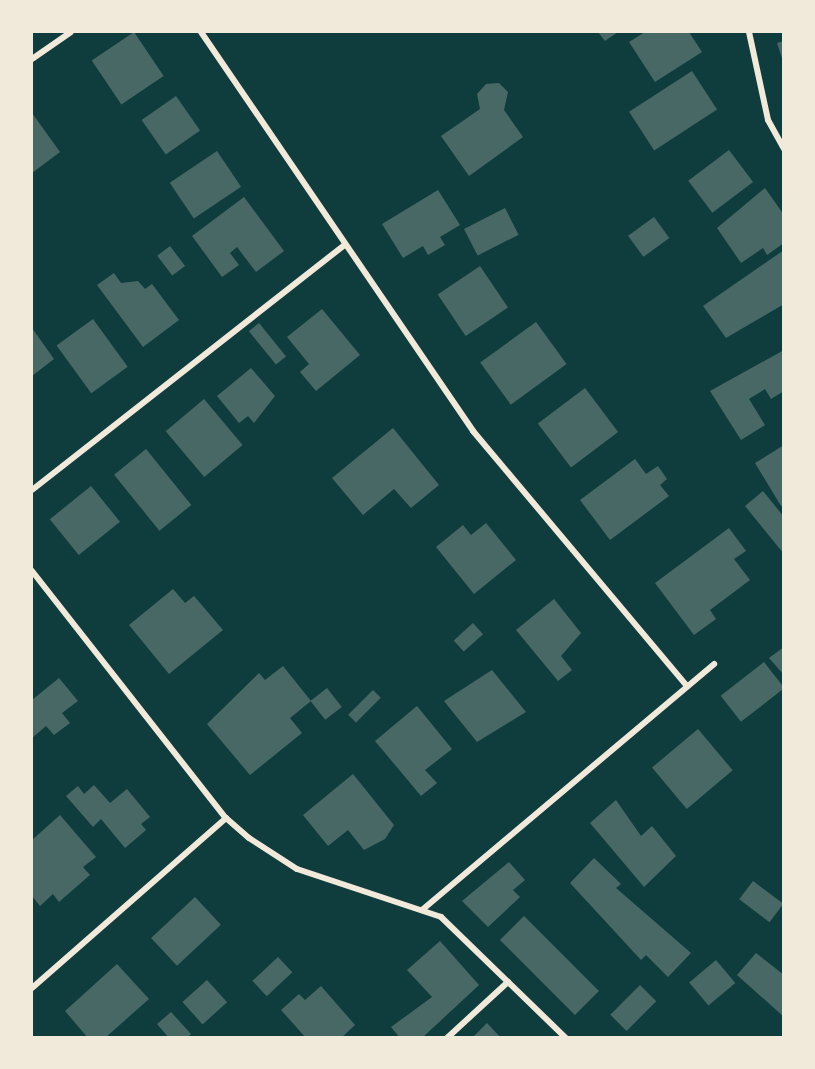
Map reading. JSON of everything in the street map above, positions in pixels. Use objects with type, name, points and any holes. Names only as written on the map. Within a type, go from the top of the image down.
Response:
[{"type":"street","points":[[32,58],[71,32]]},
{"type":"street","points":[[201,32],[473,431],[687,686]]},
{"type":"street","points":[[749,32],[768,120],[783,149]]},
{"type":"street","points":[[32,490],[345,245]]},
{"type":"street","points":[[32,571],[226,818],[297,869],[441,917],[566,1038]]},
{"type":"street","points":[[422,910],[714,664]]},
{"type":"street","points":[[32,988],[226,818]]},
{"type":"street","points":[[447,1038],[508,982]]},
{"type":"building","points":[[134,32],[164,76],[121,104],[92,61]]},
{"type":"building","points":[[598,32],[618,32],[605,41]]},
{"type":"building","points":[[645,32],[689,32],[702,52],[655,82],[629,42]]},
{"type":"building","points":[[784,41],[784,61],[783,61],[777,43]]},
{"type":"building","points":[[692,71],[717,110],[654,150],[629,112]]},
{"type":"building","points":[[499,83],[508,92],[504,110],[523,137],[469,176],[441,136],[480,109],[477,94],[486,84]]},
{"type":"building","points":[[176,96],[200,130],[166,154],[142,120]]},
{"type":"building","points":[[32,113],[60,152],[32,173]]},
{"type":"building","points":[[729,150],[753,182],[712,213],[688,181]]},
{"type":"building","points":[[217,151],[241,187],[194,219],[170,183]]},
{"type":"building","points":[[765,188],[784,215],[784,243],[767,255],[763,248],[741,263],[717,228]]},
{"type":"building","points":[[438,190],[460,225],[440,237],[445,245],[428,255],[423,246],[403,258],[382,224]]},
{"type":"building","points":[[244,197],[284,251],[256,272],[237,247],[230,253],[239,265],[222,277],[192,236]]},
{"type":"building","points":[[505,208],[519,235],[478,256],[464,229]]},
{"type":"building","points":[[654,217],[669,238],[643,257],[628,236]]},
{"type":"building","points":[[170,246],[185,266],[172,276],[157,256]]},
{"type":"building","points":[[784,250],[784,304],[726,338],[703,306]]},
{"type":"building","points":[[480,266],[508,307],[466,336],[438,295]]},
{"type":"building","points":[[114,273],[121,283],[138,281],[145,289],[152,284],[179,320],[143,347],[97,285]]},
{"type":"building","points":[[322,309],[360,355],[316,391],[300,372],[309,364],[287,337]]},
{"type":"building","points":[[93,319],[128,367],[91,393],[57,345]]},
{"type":"building","points":[[536,322],[567,364],[511,405],[480,363]]},
{"type":"building","points":[[259,323],[286,356],[276,365],[249,331]]},
{"type":"building","points":[[32,328],[54,359],[32,376]]},
{"type":"building","points":[[784,350],[784,391],[771,399],[765,389],[749,399],[765,425],[741,440],[710,391]]},
{"type":"building","points":[[251,368],[275,396],[254,423],[248,416],[239,423],[217,396]]},
{"type":"building","points":[[585,388],[618,432],[571,467],[538,424]]},
{"type":"building","points":[[204,399],[243,445],[204,477],[166,431]]},
{"type":"building","points":[[393,428],[439,485],[411,508],[394,489],[363,515],[332,478]]},
{"type":"building","points":[[784,445],[784,505],[781,506],[755,463]]},
{"type":"building","points":[[146,449],[191,505],[159,531],[114,475]]},
{"type":"building","points":[[635,459],[646,474],[658,466],[667,479],[660,485],[669,496],[610,540],[580,500]]},
{"type":"building","points":[[91,486],[120,522],[79,555],[50,519]]},
{"type":"building","points":[[763,491],[784,517],[784,554],[745,506]]},
{"type":"building","points":[[486,523],[516,560],[474,594],[436,547],[463,525],[471,535]]},
{"type":"building","points":[[729,528],[746,551],[734,559],[750,580],[710,610],[716,619],[694,635],[655,583]]},
{"type":"building","points":[[173,589],[185,603],[194,596],[223,630],[169,674],[129,625]]},
{"type":"building","points":[[554,599],[581,633],[561,656],[572,670],[558,681],[516,630]]},
{"type":"building","points":[[473,623],[483,634],[464,652],[454,640]]},
{"type":"building","points":[[784,647],[784,675],[769,658]]},
{"type":"building","points":[[764,662],[784,688],[741,722],[721,696]]},
{"type":"building","points":[[283,666],[311,701],[290,718],[302,733],[250,775],[207,724],[259,673],[265,680]]},
{"type":"building","points":[[492,670],[526,712],[477,742],[444,701]]},
{"type":"building","points":[[59,678],[78,701],[62,713],[70,723],[54,735],[46,726],[32,738],[32,700]]},
{"type":"building","points":[[327,688],[342,707],[325,720],[310,701]]},
{"type":"building","points":[[373,690],[381,698],[356,723],[348,715]]},
{"type":"building","points":[[417,706],[452,749],[425,770],[437,783],[421,796],[375,741]]},
{"type":"building","points":[[698,729],[733,770],[687,809],[652,768]]},
{"type":"building","points":[[353,774],[394,825],[385,839],[364,850],[348,830],[328,846],[303,815]]},
{"type":"building","points":[[94,785],[110,803],[127,789],[150,817],[141,824],[146,830],[125,848],[101,819],[93,827],[66,796],[78,786],[84,794]]},
{"type":"building","points":[[616,800],[641,836],[652,826],[676,856],[644,887],[590,823]]},
{"type":"building","points":[[60,815],[96,857],[83,867],[90,875],[59,902],[53,894],[40,906],[32,896],[32,840]]},
{"type":"building","points":[[594,858],[621,884],[616,888],[691,953],[668,977],[646,955],[641,960],[570,883]]},
{"type":"building","points":[[509,862],[525,880],[513,890],[520,897],[488,927],[462,901]]},
{"type":"building","points":[[753,881],[783,904],[770,922],[739,899]]},
{"type":"building","points":[[195,897],[221,925],[177,966],[151,938]]},
{"type":"building","points":[[524,916],[599,991],[575,1015],[500,940]]},
{"type":"building","points":[[440,941],[479,985],[422,1038],[400,1038],[391,1027],[432,997],[407,970]]},
{"type":"building","points":[[756,953],[784,975],[784,1017],[737,975]]},
{"type":"building","points":[[278,957],[292,972],[267,996],[252,981]]},
{"type":"building","points":[[716,960],[735,983],[708,1005],[689,982]]},
{"type":"building","points":[[117,964],[149,999],[105,1038],[88,1038],[65,1011]]},
{"type":"building","points":[[207,980],[227,1002],[203,1024],[182,1002]]},
{"type":"building","points":[[640,985],[656,1001],[627,1031],[610,1015]]},
{"type":"building","points":[[321,986],[355,1025],[341,1038],[306,1038],[281,1010],[299,994],[305,1000]]},
{"type":"building","points":[[171,1012],[191,1034],[187,1038],[169,1038],[157,1024]]},
{"type":"building","points":[[487,1023],[501,1038],[472,1038]]}]
